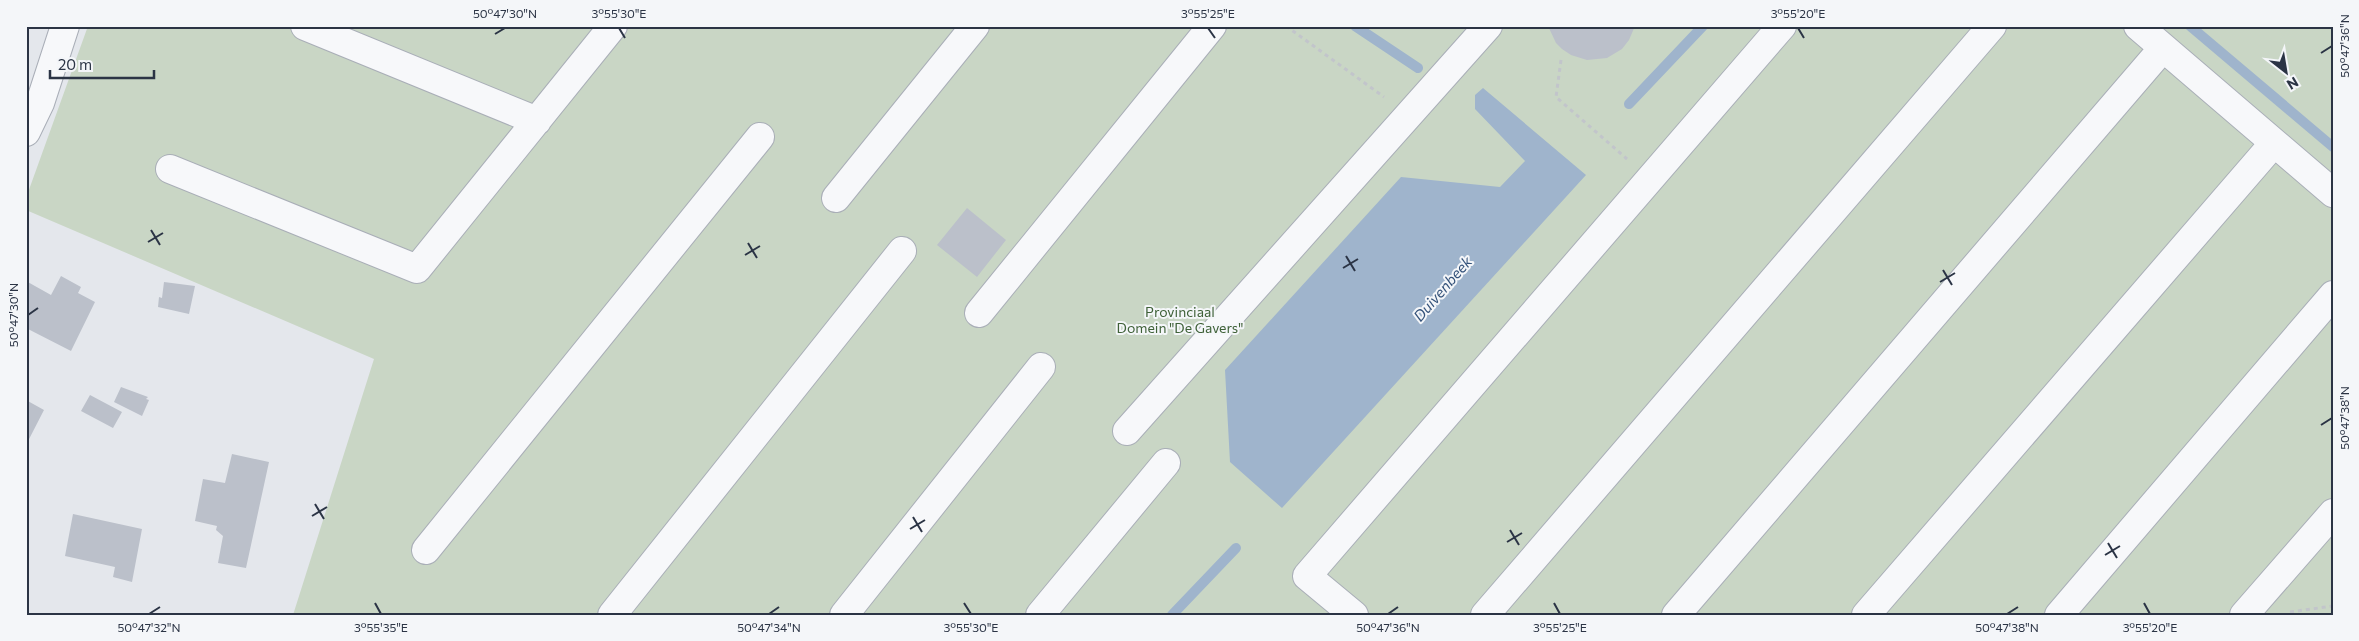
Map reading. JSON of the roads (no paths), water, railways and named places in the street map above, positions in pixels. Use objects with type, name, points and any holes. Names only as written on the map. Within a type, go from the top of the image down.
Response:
[{"type":"street","points":[[26,132],[40,103],[65,26]]},
{"type":"street","points":[[306,26],[537,121]]},
{"type":"street","points":[[170,169],[417,268],[613,26]]},
{"type":"street","points":[[836,198],[975,26]]},
{"type":"street","points":[[980,314],[1212,26]]},
{"type":"street","points":[[1127,431],[1488,26]]},
{"type":"street","points":[[1354,615],[1307,576],[1782,26]]},
{"type":"street","points":[[1485,615],[1992,26]]},
{"type":"street","points":[[2138,26],[2333,192]]},
{"type":"street","points":[[1676,615],[2164,48]]},
{"type":"street","points":[[426,550],[760,137]]},
{"type":"street","points":[[1866,615],[2274,143]]},
{"type":"street","points":[[612,615],[902,251]]},
{"type":"street","points":[[2059,615],[2333,295]]},
{"type":"street","points":[[844,615],[1041,367]]},
{"type":"street","points":[[1040,615],[1166,463]]},
{"type":"street","points":[[2244,615],[2333,513]]},
{"type":"water","points":[[1483,88],[1586,175],[1282,508],[1230,462],[1225,370],[1401,177],[1500,187],[1525,161],[1475,109],[1475,95]]},
{"type":"waterway","name":"Duivenbeek","points":[[1355,26],[1418,68]]},
{"type":"waterway","points":[[1629,104],[1703,26]]},
{"type":"waterway","points":[[2190,26],[2333,147]]},
{"type":"waterway","name":"Duivenbeek","points":[[1172,615],[1236,548]]},
{"type":"park label","name":"Provinciaal Domein \"De Gavers\"","points":[[1180,320]]}]
